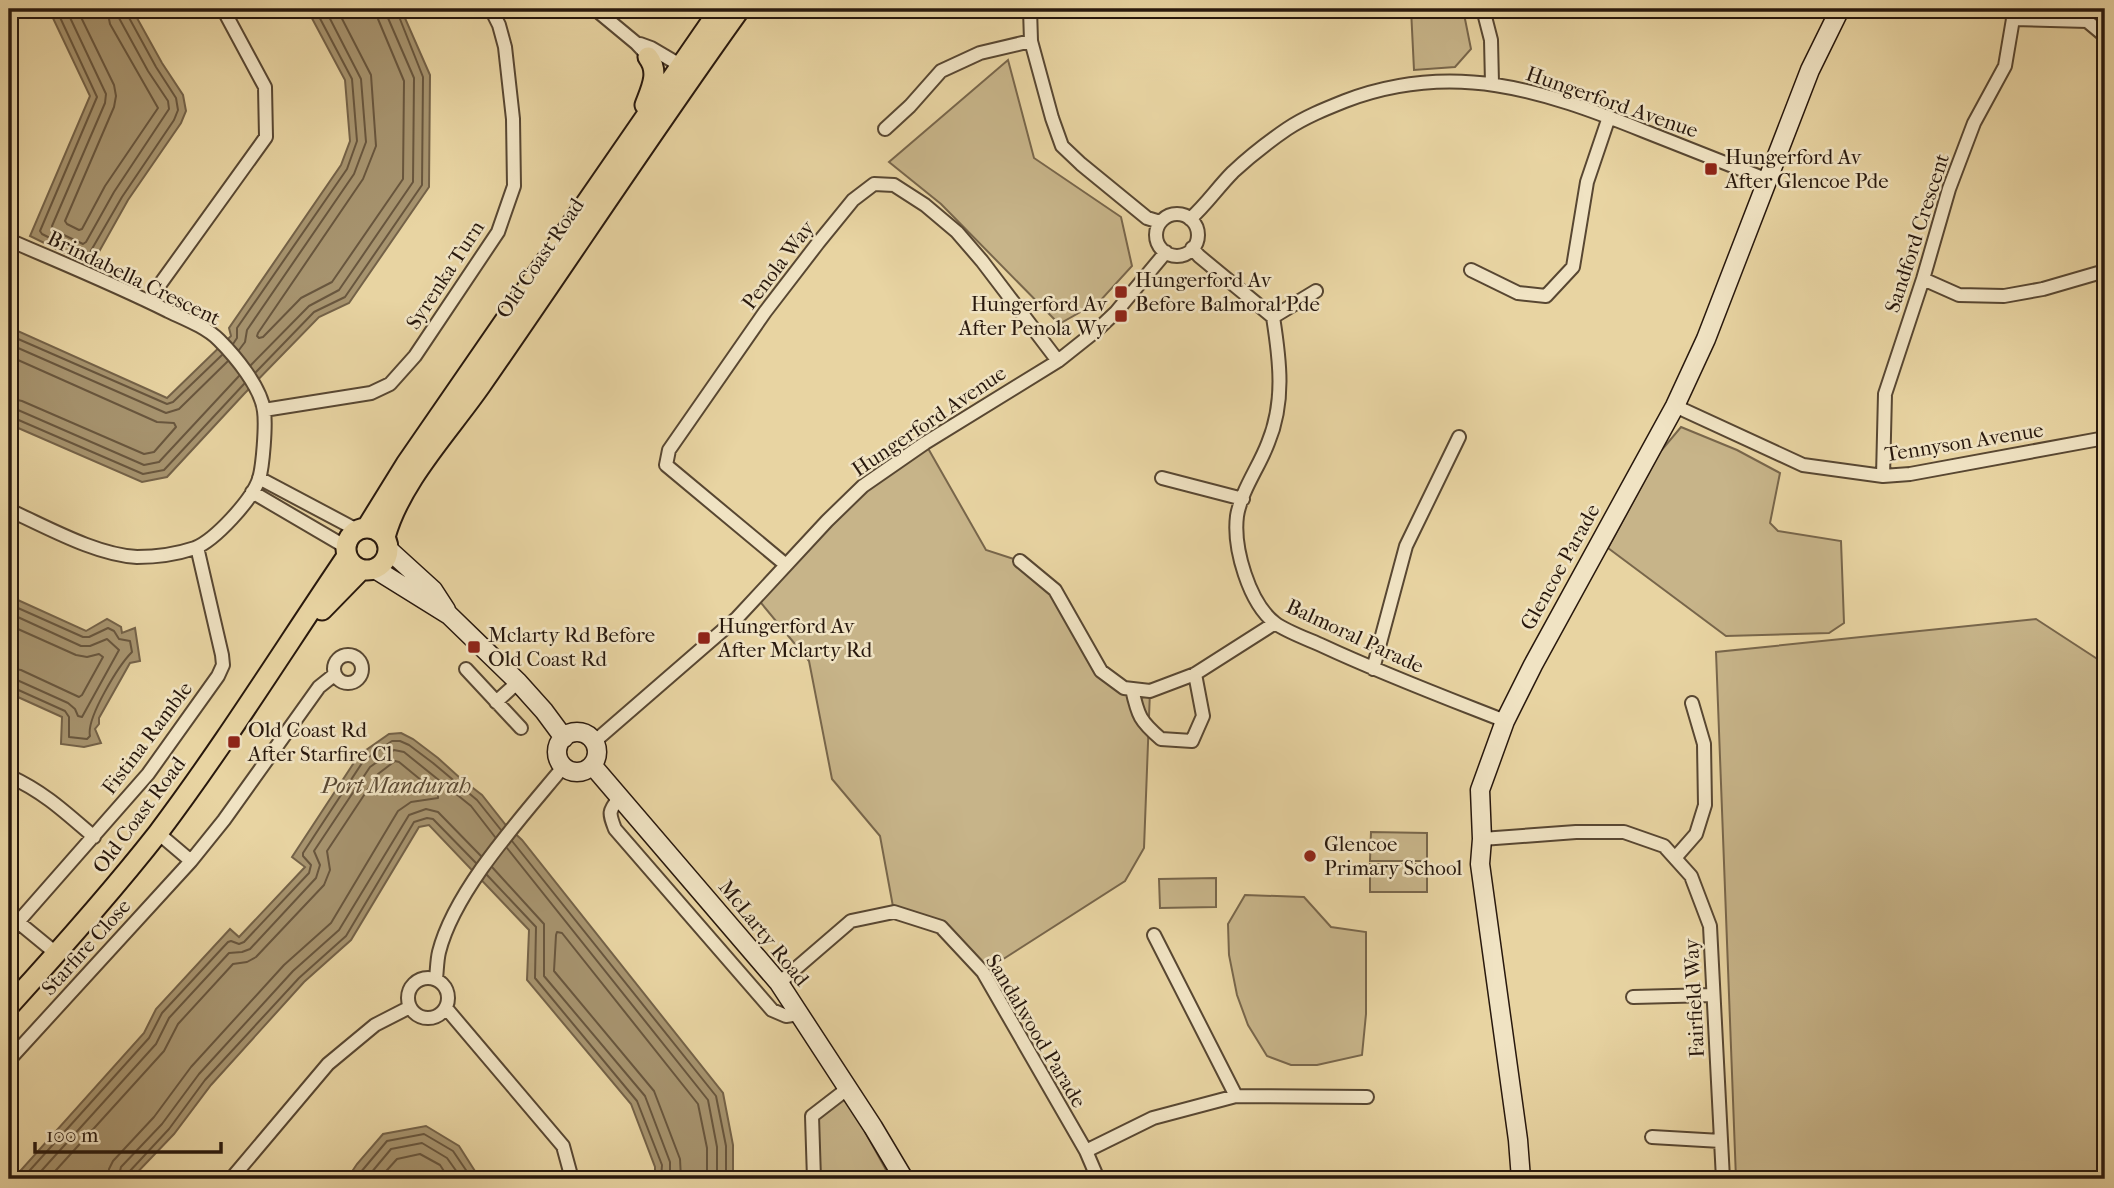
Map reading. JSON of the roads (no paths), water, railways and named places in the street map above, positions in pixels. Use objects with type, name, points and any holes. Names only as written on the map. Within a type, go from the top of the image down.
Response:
[{"type":"main road","name":"Old Coast Road","points":[[292,640],[368,570],[385,561],[390,520],[416,473],[480,386],[682,76],[720,9]]},
{"type":"main road","name":"Old Coast Road","points":[[9,1006],[88,919],[158,833],[292,640],[346,552],[350,536],[362,529],[631,138],[740,9]]},
{"type":"main road","points":[[631,138],[654,79],[653,63],[642,50]]},
{"type":"main road","points":[[362,529],[378,530],[387,543]]},
{"type":"main road","points":[[346,552],[354,566],[368,570]]},
{"type":"street","points":[[148,301],[266,137],[265,87],[223,9]]},
{"type":"street","name":"Syrenka Turn","points":[[264,410],[371,393],[390,384],[415,356],[498,232],[514,186],[513,119],[505,47],[491,9]]},
{"type":"street","points":[[595,9],[642,50],[682,76]]},
{"type":"street","points":[[1030,9],[1031,41],[1062,146],[1147,218],[1160,222]]},
{"type":"street","points":[[1483,9],[1492,47],[1492,83]]},
{"type":"street","name":"Glencoe Parade","points":[[1521,1179],[1480,864],[1480,790],[1505,721],[1533,665],[1675,406],[1706,339],[1810,70],[1840,9]]},
{"type":"street","points":[[2011,14],[2087,22],[2105,36]]},
{"type":"street","name":"Sandford Crescent","points":[[1883,476],[1885,394],[1949,189],[1974,123],[2005,66],[2011,14]]},
{"type":"street","points":[[885,129],[941,71],[980,53],[1031,41]]},
{"type":"street","points":[[642,50],[651,48],[682,76]]},
{"type":"street","name":"Hungerford Avenue","points":[[1190,219],[1250,157],[1289,127],[1355,97],[1431,81],[1492,83],[1541,93],[1768,180]]},
{"type":"street","points":[[1471,270],[1518,293],[1546,296],[1573,267],[1587,182],[1609,117]]},
{"type":"street","name":"Penola Way","points":[[786,565],[666,465],[669,450],[765,312],[853,200],[874,184],[894,185],[925,205],[957,232],[1058,361]]},
{"type":"street","points":[[1173,215],[1190,219],[1197,233],[1192,248],[1179,255],[1166,252],[1156,239],[1160,222],[1173,215]]},
{"type":"street","name":"Brindabella Crescent","points":[[9,240],[148,301],[217,337],[257,390],[264,410],[259,478],[233,518],[197,547],[167,555],[136,556],[105,552],[9,510]]},
{"type":"street","points":[[1192,248],[1199,257],[1273,317],[1316,291]]},
{"type":"street","name":"Hungerford Avenue","points":[[594,742],[712,642],[863,486],[925,443],[1058,361],[1116,312],[1166,252]]},
{"type":"street","points":[[1923,279],[1959,295],[2004,296],[2043,289],[2105,271]]},
{"type":"street","name":"Balmoral Parade","points":[[1273,317],[1281,392],[1277,420],[1237,517],[1239,560],[1253,597],[1275,623],[1373,669],[1505,721]]},
{"type":"street","name":"Tennyson Avenue","points":[[1675,406],[1803,465],[1883,476],[1910,474],[2105,438]]},
{"type":"street","points":[[1373,669],[1406,546],[1459,437]]},
{"type":"street","points":[[259,478],[362,529]]},
{"type":"street","points":[[1162,478],[1243,499]]},
{"type":"street","points":[[252,492],[346,552]]},
{"type":"street","points":[[387,543],[433,590],[449,615],[544,711],[564,738]]},
{"type":"street","name":"Fistina Ramble","points":[[9,932],[148,774],[218,676],[223,665],[222,654],[197,547]]},
{"type":"street","points":[[1020,561],[1055,590],[1101,671],[1124,688],[1150,691],[1195,674],[1275,623]]},
{"type":"street","points":[[368,570],[449,615]]},
{"type":"street","points":[[466,669],[521,728]]},
{"type":"street","points":[[1132,689],[1143,723],[1161,740],[1192,741],[1203,716],[1195,674]]},
{"type":"street","name":"Starfire Close","points":[[9,1060],[191,861],[224,820],[319,687],[334,675]]},
{"type":"street","points":[[496,702],[517,682]]},
{"type":"street","points":[[1675,858],[1696,834],[1705,805],[1704,744],[1692,703]]},
{"type":"street","points":[[580,733],[591,737],[597,754],[592,765],[575,772],[564,766],[560,761],[558,749],[564,738],[569,734],[580,733]]},
{"type":"street","name":"McLarty Road","points":[[592,765],[779,983],[904,1179]]},
{"type":"street","points":[[436,979],[439,953],[450,921],[477,876],[564,766]]},
{"type":"street","points":[[9,776],[47,796],[94,837]]},
{"type":"street","points":[[619,798],[611,808],[610,815],[615,829],[772,1010],[786,1016],[799,1014]]},
{"type":"street","name":"Fairfield Way","points":[[1482,839],[1576,831],[1624,832],[1664,846],[1691,876],[1710,926],[1723,1179]]},
{"type":"street","points":[[158,833],[191,861]]},
{"type":"street","name":"Sandalwood Parade","points":[[779,983],[851,921],[894,912],[941,927],[983,972],[1086,1151],[1098,1179]]},
{"type":"street","points":[[18,922],[57,954]]},
{"type":"street","points":[[1154,935],[1236,1096]]},
{"type":"street","points":[[425,977],[436,979],[446,987],[449,999],[446,1008],[439,1015],[428,1018],[418,1015],[410,1007],[408,996],[415,982],[425,977]]},
{"type":"street","points":[[1633,997],[1713,995]]},
{"type":"street","points":[[232,1179],[328,1064],[375,1025],[410,1007]]},
{"type":"street","points":[[446,1008],[563,1146],[572,1179]]},
{"type":"street","points":[[814,1179],[812,1116],[847,1089]]},
{"type":"street","points":[[1086,1151],[1153,1118],[1236,1096],[1367,1097]]},
{"type":"street","points":[[1652,1137],[1721,1141]]},
{"type":"water","points":[[35,9],[132,9],[183,95],[186,111],[181,123],[128,200],[91,266],[30,236],[90,96],[52,16]]},
{"type":"water","points":[[307,9],[401,9],[430,75],[429,187],[349,303],[319,317],[167,477],[142,482],[9,424],[9,327],[167,398],[231,336],[229,328],[341,165],[350,141],[345,80]]},
{"type":"water","points":[[9,596],[86,631],[107,619],[121,627],[122,633],[135,628],[140,661],[130,663],[99,718],[95,729],[101,743],[84,747],[61,744],[62,717],[9,693]]},
{"type":"water","name":"Port Mandurah","points":[[401,733],[438,758],[482,795],[522,840],[723,1093],[733,1145],[733,1179],[655,1179],[655,1167],[631,1104],[527,980],[529,930],[429,825],[419,827],[351,940],[304,982],[211,1085],[174,1134],[131,1179],[13,1179],[144,1033],[156,1009],[230,929],[239,937],[305,867],[292,857],[359,755],[389,734]]},
{"type":"water","points":[[426,1126],[459,1146],[480,1179],[347,1179],[383,1134]]},
{"type":"place","name":"Hungerford Av After Glencoe Pde","points":[[1711,169]]},
{"type":"place","name":"Hungerford Av Before Balmoral Pde","points":[[1121,292]]},
{"type":"place","name":"Hungerford Av After Penola Wy","points":[[1121,316]]},
{"type":"place","name":"Hungerford Av After Mclarty Rd","points":[[704,638]]},
{"type":"place","name":"Mclarty Rd Before Old Coast Rd","points":[[474,647]]},
{"type":"place","name":"Old Coast Rd After Starfire Cl","points":[[234,742]]},
{"type":"place","name":"Glencoe Primary School","points":[[1310,856]]}]
